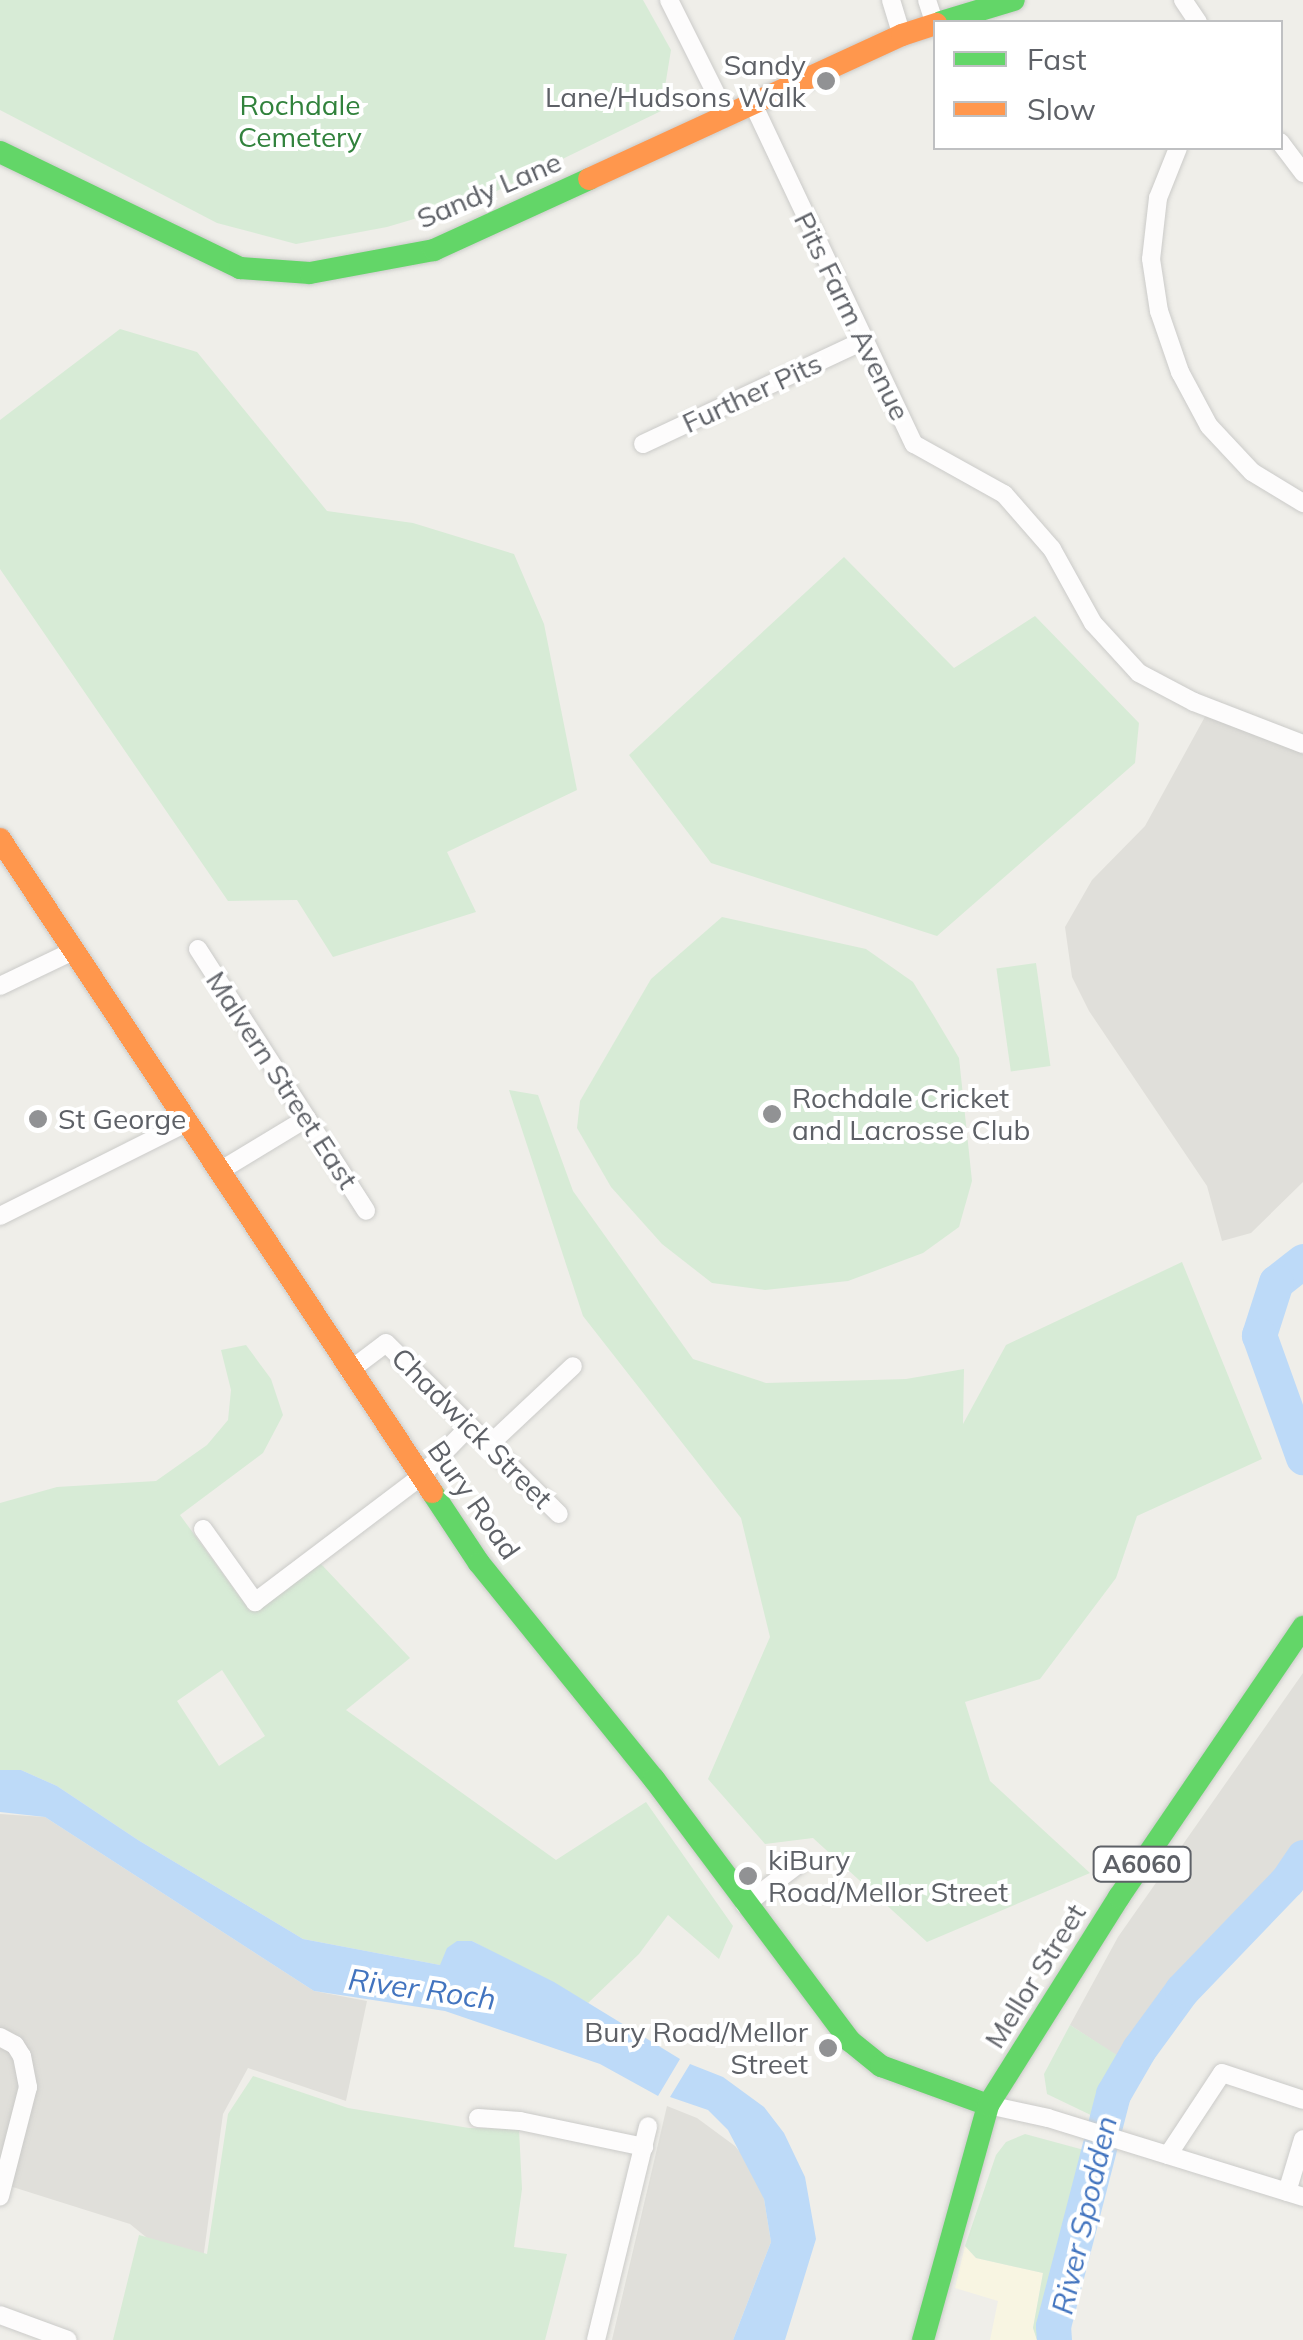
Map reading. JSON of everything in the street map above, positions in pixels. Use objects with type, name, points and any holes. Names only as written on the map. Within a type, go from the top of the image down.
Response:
[{"type":"main road","name":"Sandy Lane","points":[[950,20],[1014,0]]},
{"type":"main road","name":"Sandy Lane","points":[[0,152],[240,268],[310,273],[434,250],[902,35],[933,25]]},
{"type":"main road","name":"Bury Road","points":[[0,839],[479,1563],[611,1724],[850,2041],[881,2066],[988,2106]]},
{"type":"main road","name":"Mellor Street","points":[[923,2340],[988,2106],[1119,1897],[1303,1627]]},
{"type":"street","points":[[669,0],[727,116]]},
{"type":"street","points":[[891,0],[902,35]]},
{"type":"street","name":"Pits Farm Avenue","points":[[752,104],[861,342],[914,444],[1004,494],[1052,549],[1094,623],[1139,672],[1194,702],[1303,744]]},
{"type":"street","points":[[1283,146],[1303,173]]},
{"type":"street","points":[[1177,150],[1158,198],[1153,244],[1159,312],[1180,372],[1209,426],[1252,472],[1303,503]]},
{"type":"street","name":"Further Pits","points":[[643,444],[861,342]]},
{"type":"street","name":"Malvern Street East","points":[[198,949],[366,1211]]},
{"type":"street","points":[[0,986],[74,951]]},
{"type":"street","points":[[218,1172],[307,1118]]},
{"type":"street","points":[[0,1216],[186,1123]]},
{"type":"street","name":"Chadwick Street","points":[[349,1371],[386,1343],[559,1514]]},
{"type":"street","points":[[489,1445],[573,1366]]},
{"type":"street","points":[[204,1529],[255,1602],[420,1478],[470,1426]]},
{"type":"street","points":[[745,1906],[800,1862]]},
{"type":"street","points":[[0,2037],[30,2054],[28,2087],[0,2196]]},
{"type":"street","points":[[1168,2155],[1222,2073],[1303,2100]]},
{"type":"street","points":[[988,2106],[1083,2128],[1295,2194],[1303,2139]]},
{"type":"street","points":[[478,2118],[520,2121],[644,2147]]},
{"type":"street","points":[[596,2340],[648,2126]]},
{"type":"street","points":[[0,2314],[68,2340]]},
{"type":"shaded area","points":[[1207,713],[1303,749],[1303,1182],[1251,1233],[1222,1241],[1207,1186],[1089,1011],[1072,977],[1065,927],[1092,880],[1145,826]]},
{"type":"shaded area","points":[[1303,1673],[1303,1848],[1218,1945],[1173,1987],[1120,2058],[1070,2025],[1118,1937]]},
{"type":"shaded area","points":[[0,1814],[45,1817],[314,1991],[367,2001],[346,2101],[248,2068],[223,2114],[200,2281],[130,2224],[0,2183]]},
{"type":"shaded area","points":[[667,2106],[697,2118],[735,2146],[752,2167],[764,2199],[771,2242],[733,2340],[612,2340]]},
{"type":"shaded area","points":[[965,2246],[976,2258],[1043,2273],[1033,2328],[1037,2340],[990,2340],[998,2301],[955,2288]]},
{"type":"green space","name":"Rochdale Cemetery","points":[[0,0],[643,0],[671,50],[661,111],[478,200],[387,227],[296,244],[217,223],[0,110]]},
{"type":"green space","points":[[120,329],[197,352],[327,511],[413,523],[514,554],[544,624],[577,790],[447,852],[476,912],[333,957],[297,900],[228,901],[0,569],[0,420]]},
{"type":"green space","points":[[844,557],[954,668],[1035,616],[1139,723],[1135,763],[937,936],[711,863],[629,755]]},
{"type":"green space","name":"Rochdale Cricket and Lacrosse Club","points":[[722,917],[866,949],[913,982],[934,1016],[959,1058],[972,1181],[959,1227],[923,1253],[848,1281],[765,1290],[712,1283],[662,1244],[611,1187],[577,1128],[580,1101],[651,979]]},
{"type":"green space","points":[[1036,963],[1050,1066],[1011,1072],[996,969]]},
{"type":"green space","points":[[509,1090],[538,1095],[573,1191],[693,1359],[766,1383],[906,1379],[964,1369],[963,1424],[1006,1345],[1182,1262],[1262,1459],[1137,1516],[1116,1578],[1040,1679],[965,1702],[990,1781],[1090,1873],[927,1942],[813,1838],[765,1844],[708,1779],[770,1637],[741,1518],[583,1316]]},
{"type":"green space","points":[[246,1345],[271,1379],[283,1415],[263,1453],[180,1515],[250,1611],[321,1564],[410,1658],[346,1710],[556,1860],[646,1802],[733,1926],[719,1959],[668,1915],[639,1954],[588,2003],[472,1941],[440,1965],[303,1939],[138,1840],[57,1786],[21,1770],[0,1770],[0,1503],[57,1487],[156,1481],[207,1445],[228,1420],[231,1390],[221,1350]],"holes":[[[222,1670],[265,1736],[219,1766],[177,1701]]]},
{"type":"green space","points":[[1070,2025],[1120,2057],[1099,2119],[1047,2094],[1044,2074]]},
{"type":"green space","points":[[253,2076],[348,2108],[469,2128],[519,2129],[522,2189],[514,2247],[567,2254],[545,2340],[113,2340],[139,2235],[207,2254],[228,2114]]},
{"type":"green space","points":[[1025,2134],[1084,2150],[1042,2320],[1042,2340],[1037,2340],[1033,2328],[1043,2273],[976,2258],[965,2246],[996,2155],[1006,2142]]},
{"type":"water","name":"River Roch","points":[[0,1770],[21,1770],[57,1786],[138,1840],[303,1939],[440,1965],[447,1948],[457,1941],[472,1941],[554,1982],[680,2059],[658,2096],[600,2064],[445,2011],[314,1991],[45,1817],[0,1812]]},
{"type":"water","points":[[690,2064],[723,2077],[764,2107],[784,2133],[805,2177],[816,2239],[785,2340],[733,2340],[771,2242],[764,2199],[728,2130],[708,2110],[670,2097]]},
{"type":"waterway","name":"River Spodden","points":[[1303,1261],[1276,1282],[1259,1335],[1303,1457]]},
{"type":"waterway","name":"River Spodden","points":[[1054,2340],[1053,2326],[1113,2094],[1139,2049],[1182,1990],[1287,1881],[1303,1857]]},
{"type":"traffic: fast","points":[[948,20],[1014,0]]},
{"type":"traffic: fast","points":[[0,152],[240,268],[310,273],[434,250],[589,179]]},
{"type":"traffic: fast","points":[[432,1492],[479,1563],[654,1779],[850,2041],[881,2066],[988,2105]]},
{"type":"traffic: fast","points":[[923,2340],[988,2105],[1119,1897],[1303,1627]]},
{"type":"traffic: slow","points":[[589,179],[902,35],[933,25]]},
{"type":"traffic: slow","points":[[0,839],[432,1492]]},
{"type":"place","name":"Sandy Lane/Hudsons Walk","points":[[826,81]]},
{"type":"place","name":"Rochdale Cricket and Lacrosse Club","points":[[772,1114]]},
{"type":"place","name":"St George","points":[[38,1119]]},
{"type":"place","name":"kiBury Road/Mellor Street","points":[[748,1876]]},
{"type":"place","name":"Bury Road/Mellor Street","points":[[828,2048]]}]
